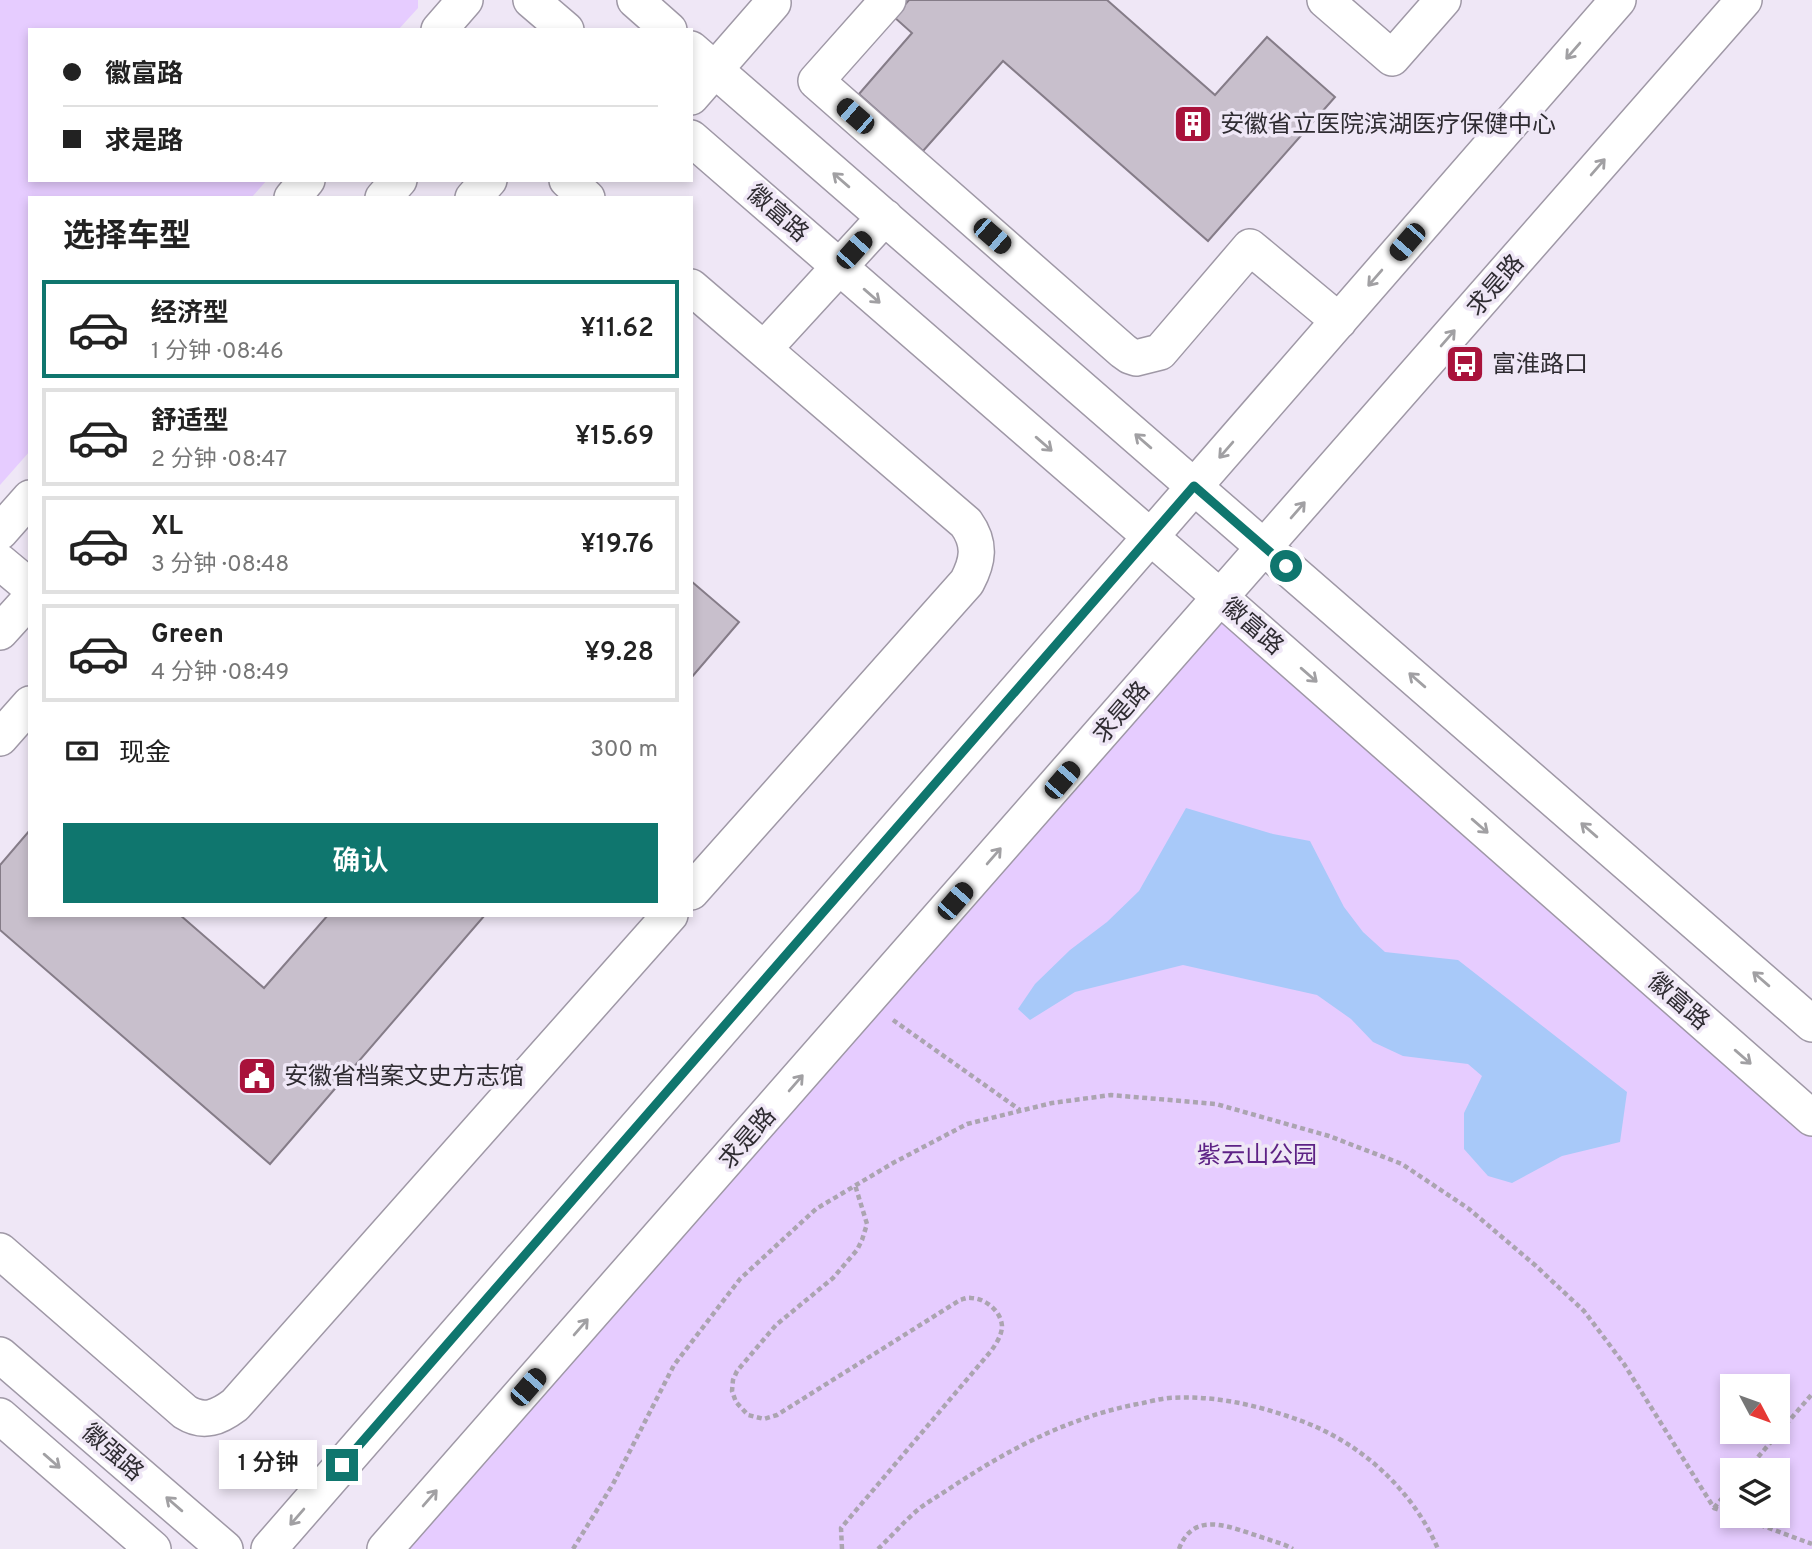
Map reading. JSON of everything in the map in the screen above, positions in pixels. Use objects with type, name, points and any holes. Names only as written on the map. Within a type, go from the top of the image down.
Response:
[{"type":"street","points":[[441,28],[465,0]]},
{"type":"street","points":[[635,0],[667,28]]},
{"type":"street","points":[[888,0],[816,81],[1130,356],[1136,358],[1160,352],[1250,247],[1339,321]]},
{"type":"street","points":[[1325,0],[1392,58],[1443,0]]},
{"type":"street","name":"求是路","points":[[385,1549],[1744,0]]},
{"type":"street","points":[[693,91],[703,60],[775,1]]},
{"type":"street","points":[[269,1549],[1339,321],[1599,7]]},
{"type":"street","points":[[703,60],[1812,1024]]},
{"type":"street","name":"徽富路","points":[[693,140],[1221,598],[1812,1118]]},
{"type":"street","points":[[294,196],[305,182]]},
{"type":"street","points":[[385,196],[397,182]]},
{"type":"street","points":[[475,196],[487,182]]},
{"type":"street","points":[[569,182],[585,196]]},
{"type":"street","points":[[764,349],[885,217]]},
{"type":"street","points":[[954,277],[992,236]]},
{"type":"street","points":[[693,289],[966,523],[973,532],[976,553],[975,567],[967,582],[693,890]]},
{"type":"street","points":[[0,532],[28,500]]},
{"type":"street","points":[[0,562],[28,585]]},
{"type":"street","points":[[0,632],[28,601]]},
{"type":"street","points":[[0,738],[28,706]]},
{"type":"street","points":[[0,1251],[185,1412],[198,1419],[217,1417],[235,1405],[668,917]]},
{"type":"street","name":"徽强路","points":[[0,1355],[225,1549]]},
{"type":"street","name":"徽强路","points":[[0,1416],[153,1549]]},
{"type":"path","points":[[867,1002],[1021,1111]]},
{"type":"path","points":[[573,1549],[612,1484],[674,1365],[740,1279],[816,1209],[893,1163],[967,1124],[1052,1103],[1111,1095],[1216,1104],[1329,1136],[1402,1164],[1469,1209],[1584,1311],[1624,1364],[1714,1508],[1720,1510]]},
{"type":"path","points":[[842,1549],[841,1528],[991,1351],[1002,1326],[993,1307],[984,1301],[971,1297],[960,1300],[777,1415],[764,1419],[748,1415],[736,1402],[732,1391],[737,1371],[776,1325],[833,1278],[862,1240],[867,1224],[855,1185]]},
{"type":"path","points":[[1757,1458],[1812,1394]]},
{"type":"path","points":[[878,1549],[919,1509],[1021,1445],[1115,1408],[1168,1398],[1242,1403],[1271,1410],[1334,1435],[1362,1453],[1396,1485],[1422,1517],[1438,1549]]},
{"type":"path","points":[[1714,1508],[1720,1501]]},
{"type":"path","points":[[1179,1549],[1183,1539],[1191,1531],[1208,1524],[1219,1524],[1293,1549]]},
{"type":"path","points":[[1769,1528],[1812,1544]]},
{"type":"green space","points":[[0,0],[418,0],[418,8],[400,28],[28,28],[28,182],[265,182],[253,196],[28,196],[28,453],[0,485]]},
{"type":"green space","name":"紫云山公园","points":[[1221,598],[1812,1118],[1812,1549],[385,1549]]},
{"type":"water","points":[[1186,808],[1273,834],[1310,841],[1344,907],[1363,932],[1385,952],[1458,960],[1627,1092],[1620,1142],[1562,1156],[1512,1183],[1488,1176],[1464,1149],[1464,1113],[1482,1076],[1468,1064],[1403,1056],[1373,1042],[1351,1019],[1317,995],[1183,965],[1075,992],[1030,1020],[1018,1009],[1035,984],[1139,891]]},
{"type":"building","name":"安徽省立医院滨湖医疗保健中心","points":[[909,0],[1107,0],[1215,95],[1267,37],[1335,97],[1208,241],[1003,61],[923,151],[859,94],[912,33],[894,17]]},
{"type":"building","points":[[693,583],[739,622],[693,676]]},
{"type":"building","name":"安徽省档案文史方志馆","points":[[28,832],[28,917],[182,917],[264,988],[326,917],[483,917],[270,1164],[0,930],[0,865]]},
{"type":"place","name":"安徽省立医院滨湖医疗保健中心","points":[[1193,124]]},
{"type":"place","name":"富淮路口","points":[[1465,364]]},
{"type":"place","name":"安徽省档案文史方志馆","points":[[257,1076]]},
{"type":"route","points":[[342,1465],[1194,486],[1286,566]]}]
